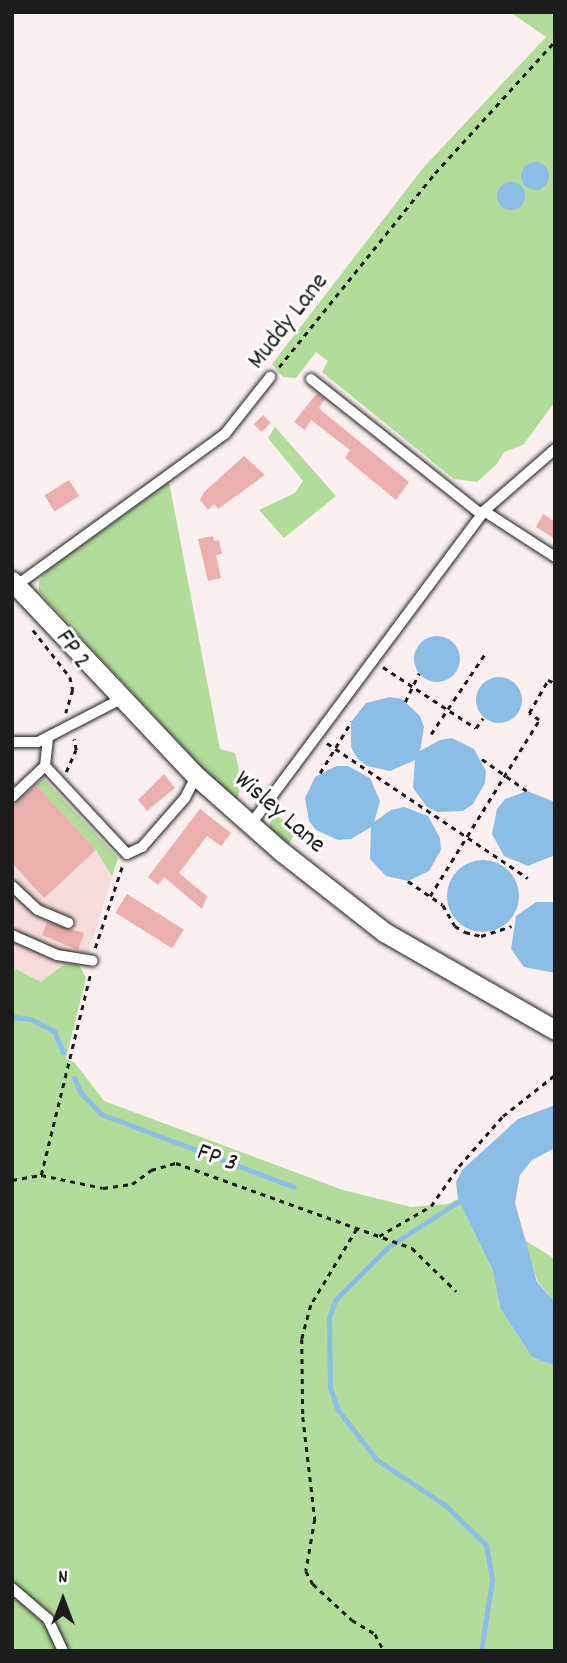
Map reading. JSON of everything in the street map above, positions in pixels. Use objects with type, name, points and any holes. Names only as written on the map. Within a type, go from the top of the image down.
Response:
[{"type":"street","name":"Wisley Lane","points":[[15,583],[196,775],[251,824],[384,932],[555,1030]]},
{"type":"lane","name":"Muddy Lane","points":[[15,583],[225,434],[271,377]]},
{"type":"lane","points":[[310,379],[482,513],[555,557]]},
{"type":"lane","points":[[251,824],[375,662],[482,513],[555,449]]},
{"type":"lane","points":[[12,742],[26,745],[48,737],[123,698]]},
{"type":"lane","points":[[12,797],[45,766],[48,737]]},
{"type":"lane","points":[[45,766],[127,855],[142,847],[185,798],[196,775]]},
{"type":"lane","points":[[12,886],[38,909],[68,923]]},
{"type":"lane","points":[[12,935],[57,955],[93,961]]},
{"type":"lane","points":[[12,1588],[48,1619],[63,1651]]},
{"type":"path","name":"Muddy Lane","points":[[271,377],[435,173],[555,41]]},
{"type":"path","name":"FP 2","points":[[42,611],[32,632],[70,677],[74,690],[66,710],[76,750],[63,785]]},
{"type":"path","points":[[431,734],[486,652]]},
{"type":"path","points":[[375,662],[476,728],[483,718]]},
{"type":"path","points":[[405,702],[419,673]]},
{"type":"path","points":[[430,896],[539,720],[529,713],[548,680],[555,683]]},
{"type":"path","points":[[320,773],[332,747],[351,722]]},
{"type":"path","points":[[319,736],[528,878]]},
{"type":"path","points":[[482,759],[527,791]]},
{"type":"path","points":[[408,881],[430,896],[465,932],[481,936],[511,926]]},
{"type":"path","points":[[12,1180],[41,1175],[69,1054]]},
{"type":"path","points":[[379,1236],[431,1206],[459,1166],[503,1116],[555,1075]]},
{"type":"path","name":"FP 3","points":[[41,1175],[103,1188],[132,1184],[151,1170],[176,1163],[412,1248],[456,1291]]},
{"type":"path","points":[[357,1229],[311,1306],[302,1339],[303,1417],[315,1519],[306,1571],[313,1584],[352,1620],[376,1634],[384,1651]]},
{"type":"shaded area","points":[[43,778],[118,858],[89,952],[81,953],[79,965],[66,963],[41,982],[12,967],[12,806]]},
{"type":"green space","points":[[510,12],[555,12],[555,402],[523,445],[504,452],[497,464],[477,482],[454,479],[322,372],[328,361],[316,352],[296,378],[283,377],[272,364],[423,168],[546,37]]},
{"type":"green space","points":[[275,427],[336,496],[284,538],[259,510],[295,493],[303,481],[268,438]]},
{"type":"green space","points":[[169,482],[220,749],[235,753],[242,782],[236,804],[39,592],[39,581],[47,571]]},
{"type":"green space","points":[[43,778],[118,858],[112,876],[96,850],[36,785]]},
{"type":"green space","points":[[273,815],[287,821],[295,833],[287,847],[268,831]]},
{"type":"green space","points":[[66,963],[79,965],[86,978],[66,1058],[75,1063],[104,1101],[343,1190],[411,1207],[448,1204],[458,1199],[493,1271],[500,1308],[532,1357],[555,1366],[555,1651],[12,1651],[12,967],[41,982]]},
{"type":"green space","points":[[523,1239],[555,1259],[555,1302],[538,1282]]},
{"type":"water","points":[[535,162],[545,166],[549,176],[545,186],[535,190],[525,186],[521,176],[525,166]]},
{"type":"water","points":[[511,182],[521,186],[525,196],[521,206],[511,210],[501,206],[497,196],[501,186]]},
{"type":"water","points":[[437,636],[453,643],[460,659],[453,675],[437,682],[421,675],[414,659],[421,643]]},
{"type":"water","points":[[499,677],[516,683],[522,700],[516,717],[499,723],[482,717],[476,700],[482,683]]},
{"type":"water","points":[[390,697],[402,699],[420,716],[424,727],[420,751],[440,740],[452,738],[474,749],[486,771],[485,783],[473,804],[463,811],[438,812],[427,807],[413,788],[415,760],[390,771],[367,766],[357,758],[351,747],[351,722],[366,703]]},
{"type":"water","points":[[336,766],[348,766],[370,778],[380,801],[374,822],[391,810],[404,807],[428,816],[440,838],[441,850],[429,871],[408,881],[386,876],[370,859],[371,827],[351,839],[338,840],[316,830],[309,821],[305,798],[315,777]]},
{"type":"water","points":[[527,791],[555,802],[555,855],[528,866],[504,856],[492,834],[497,809],[505,799]]},
{"type":"water","points":[[490,860],[509,870],[517,882],[517,910],[509,922],[497,930],[476,932],[457,922],[449,910],[447,889],[457,870],[469,862]]},
{"type":"water","points":[[536,902],[555,902],[555,973],[524,967],[511,949],[516,916]]},
{"type":"water","points":[[555,1105],[555,1148],[532,1160],[520,1175],[515,1203],[537,1282],[555,1302],[555,1366],[532,1357],[500,1308],[493,1271],[458,1199],[456,1182],[462,1170],[518,1119]]},
{"type":"building","points":[[317,393],[325,399],[319,408],[322,411],[409,482],[396,500],[345,458],[350,450],[311,420],[305,430],[294,422]]},
{"type":"building","points":[[263,415],[271,423],[262,432],[254,424]]},
{"type":"building","points":[[244,456],[265,475],[218,509],[214,504],[208,510],[200,500],[204,492]]},
{"type":"building","points":[[69,480],[79,496],[54,511],[44,495]]},
{"type":"building","points":[[543,514],[555,522],[555,539],[536,527]]},
{"type":"building","points":[[213,536],[214,541],[219,540],[222,554],[216,555],[221,578],[208,581],[198,539]]},
{"type":"building","points":[[164,774],[175,788],[147,811],[138,800]]},
{"type":"building","points":[[36,785],[96,850],[44,898],[12,863],[12,806]]},
{"type":"building","points":[[200,809],[231,833],[221,846],[207,836],[179,873],[207,896],[202,909],[164,877],[158,885],[148,877]]},
{"type":"building","points":[[127,894],[184,930],[172,948],[115,913]]},
{"type":"building","points":[[47,922],[84,933],[78,950],[42,935]]},
{"type":"waterway","points":[[12,1017],[31,1019],[54,1031],[63,1052]]},
{"type":"waterway","points":[[74,1078],[81,1093],[101,1114],[294,1187]]},
{"type":"waterway","points":[[464,1198],[388,1247],[335,1300],[329,1318],[330,1388],[338,1410],[377,1460],[445,1505],[486,1545],[492,1580],[481,1651]]}]
